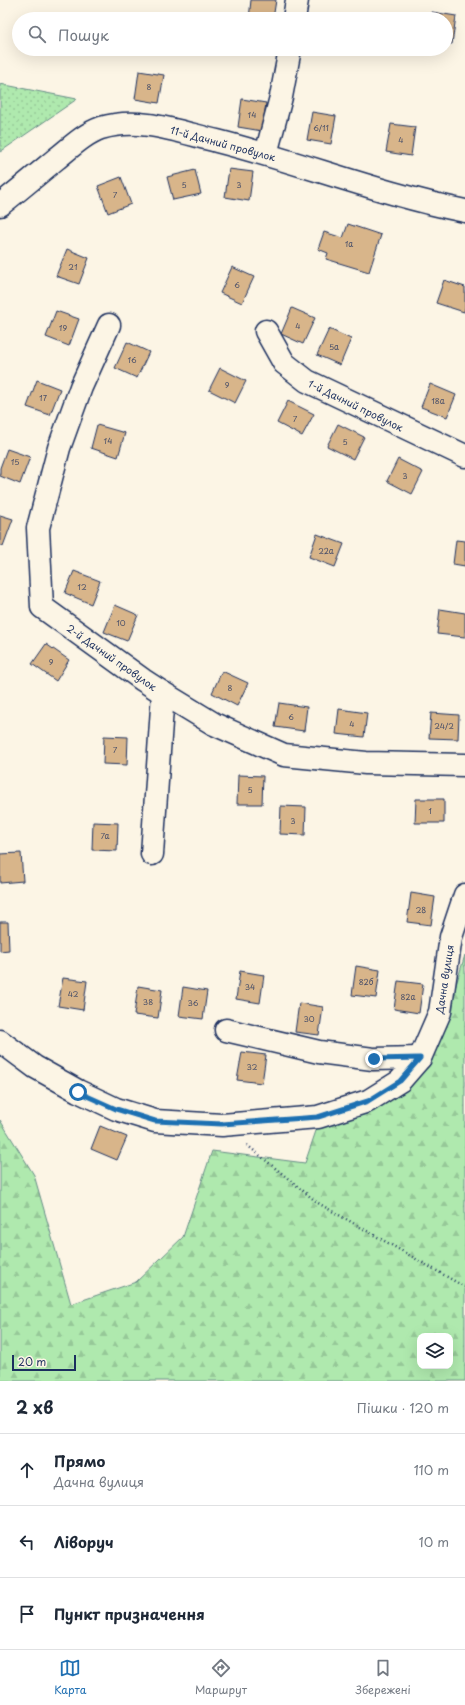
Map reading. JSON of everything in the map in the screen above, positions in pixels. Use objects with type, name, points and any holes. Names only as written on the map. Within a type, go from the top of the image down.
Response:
[{"type":"street","points":[[295,12],[297,0]]},
{"type":"street","points":[[266,154],[281,96],[289,56]]},
{"type":"street","name":"11-й Дачний провулок","points":[[0,205],[84,137],[100,128],[122,124],[147,124],[266,154],[380,190],[434,205],[465,211]]},
{"type":"street","name":"2-й Дачний провулок","points":[[110,325],[81,387],[59,448],[38,528],[42,606],[163,693],[214,724],[284,755],[366,763],[465,764]]},
{"type":"street","name":"1-й Дачний провулок","points":[[266,331],[284,363],[307,382],[465,456]]},
{"type":"street","points":[[152,854],[163,693]]},
{"type":"street","name":"Дачна вулиця","points":[[0,1041],[35,1067],[78,1092],[116,1109],[155,1121],[222,1124],[318,1117],[368,1101],[400,1081],[420,1058],[440,1012],[451,937],[465,895]]},
{"type":"street","points":[[226,1030],[320,1052],[374,1059],[420,1058]]},
{"type":"path","points":[[222,1124],[318,1203],[465,1287]]},
{"type":"green space","points":[[0,84],[77,99],[0,152]]},
{"type":"green space","points":[[465,955],[465,1381],[0,1381],[0,1120],[34,1175],[71,1304],[136,1282],[183,1237],[212,1151],[305,1163],[319,1122],[369,1107],[443,1028]]},
{"type":"building","points":[[251,0],[276,0],[274,12],[250,12]]},
{"type":"building","points":[[453,16],[456,16],[453,37]]},
{"type":"building","points":[[139,71],[164,75],[159,103],[135,99]]},
{"type":"building","points":[[242,99],[266,103],[262,131],[238,127]]},
{"type":"building","points":[[312,112],[336,116],[331,144],[307,140]]},
{"type":"building","points":[[391,124],[415,127],[411,156],[386,152]]},
{"type":"building","points":[[229,169],[253,172],[249,201],[225,197]]},
{"type":"building","points":[[195,170],[201,194],[173,200],[167,177]]},
{"type":"building","points":[[121,177],[131,204],[108,213],[98,186]]},
{"type":"building","points":[[348,224],[381,235],[369,272],[326,259],[328,253],[318,249],[324,232],[343,238]]},
{"type":"building","points":[[67,249],[89,258],[79,284],[56,276]]},
{"type":"building","points":[[232,267],[254,277],[242,303],[220,293]]},
{"type":"building","points":[[444,280],[465,287],[464,312],[436,303]]},
{"type":"building","points":[[292,308],[315,318],[303,344],[281,334]]},
{"type":"building","points":[[56,311],[79,319],[69,346],[46,337]]},
{"type":"building","points":[[329,329],[351,339],[340,365],[317,355]]},
{"type":"building","points":[[127,342],[149,352],[137,378],[115,368]]},
{"type":"building","points":[[220,368],[246,381],[235,403],[209,390]]},
{"type":"building","points":[[37,380],[60,389],[50,415],[27,407]]},
{"type":"building","points":[[430,384],[456,395],[447,417],[421,407]]},
{"type":"building","points":[[288,401],[314,414],[302,436],[277,423]]},
{"type":"building","points":[[338,424],[364,437],[353,459],[327,446]]},
{"type":"building","points":[[97,425],[125,433],[118,457],[91,448]]},
{"type":"building","points":[[7,449],[30,457],[20,484],[0,476],[0,468]]},
{"type":"building","points":[[398,459],[423,472],[412,494],[387,481]]},
{"type":"building","points":[[0,515],[13,519],[3,546],[0,545]]},
{"type":"building","points":[[317,534],[344,544],[335,567],[309,557]]},
{"type":"building","points":[[456,540],[465,541],[465,566],[453,564]]},
{"type":"building","points":[[74,571],[100,581],[91,604],[65,593]]},
{"type":"building","points":[[115,605],[138,615],[127,641],[104,632]]},
{"type":"building","points":[[440,609],[465,613],[465,637],[437,634]]},
{"type":"building","points":[[46,644],[69,660],[56,681],[32,664]]},
{"type":"building","points":[[222,671],[248,683],[237,706],[212,693]]},
{"type":"building","points":[[279,703],[307,707],[304,731],[275,727]]},
{"type":"building","points":[[339,709],[367,713],[364,737],[336,734]]},
{"type":"building","points":[[431,713],[459,715],[458,739],[429,738]]},
{"type":"building","points":[[104,736],[128,737],[127,765],[103,764]]},
{"type":"building","points":[[238,775],[263,776],[262,804],[237,804]]},
{"type":"building","points":[[416,799],[444,799],[444,823],[415,823]]},
{"type":"building","points":[[281,806],[306,807],[305,835],[280,834]]},
{"type":"building","points":[[93,822],[118,823],[117,851],[92,850]]},
{"type":"building","points":[[21,853],[23,881],[0,883],[0,854]]},
{"type":"building","points":[[411,893],[435,897],[431,925],[407,922]]},
{"type":"building","points":[[0,922],[8,922],[9,950],[0,951]]},
{"type":"building","points":[[356,966],[380,970],[376,998],[352,995]]},
{"type":"building","points":[[240,971],[264,975],[260,1003],[236,999]]},
{"type":"building","points":[[63,978],[87,981],[83,1010],[58,1006]]},
{"type":"building","points":[[398,981],[423,984],[419,1013],[394,1009]]},
{"type":"building","points":[[138,986],[162,990],[158,1018],[134,1015]]},
{"type":"building","points":[[183,987],[207,991],[203,1019],[179,1016]]},
{"type":"building","points":[[299,1003],[323,1007],[319,1035],[295,1032]]},
{"type":"building","points":[[242,1052],[266,1055],[262,1083],[237,1080]]},
{"type":"building","points":[[100,1126],[127,1137],[117,1160],[91,1149]]},
{"type":"route","points":[[78,1092],[116,1109],[155,1121],[222,1124],[318,1117],[368,1101],[400,1081],[420,1058],[374,1059]]}]
